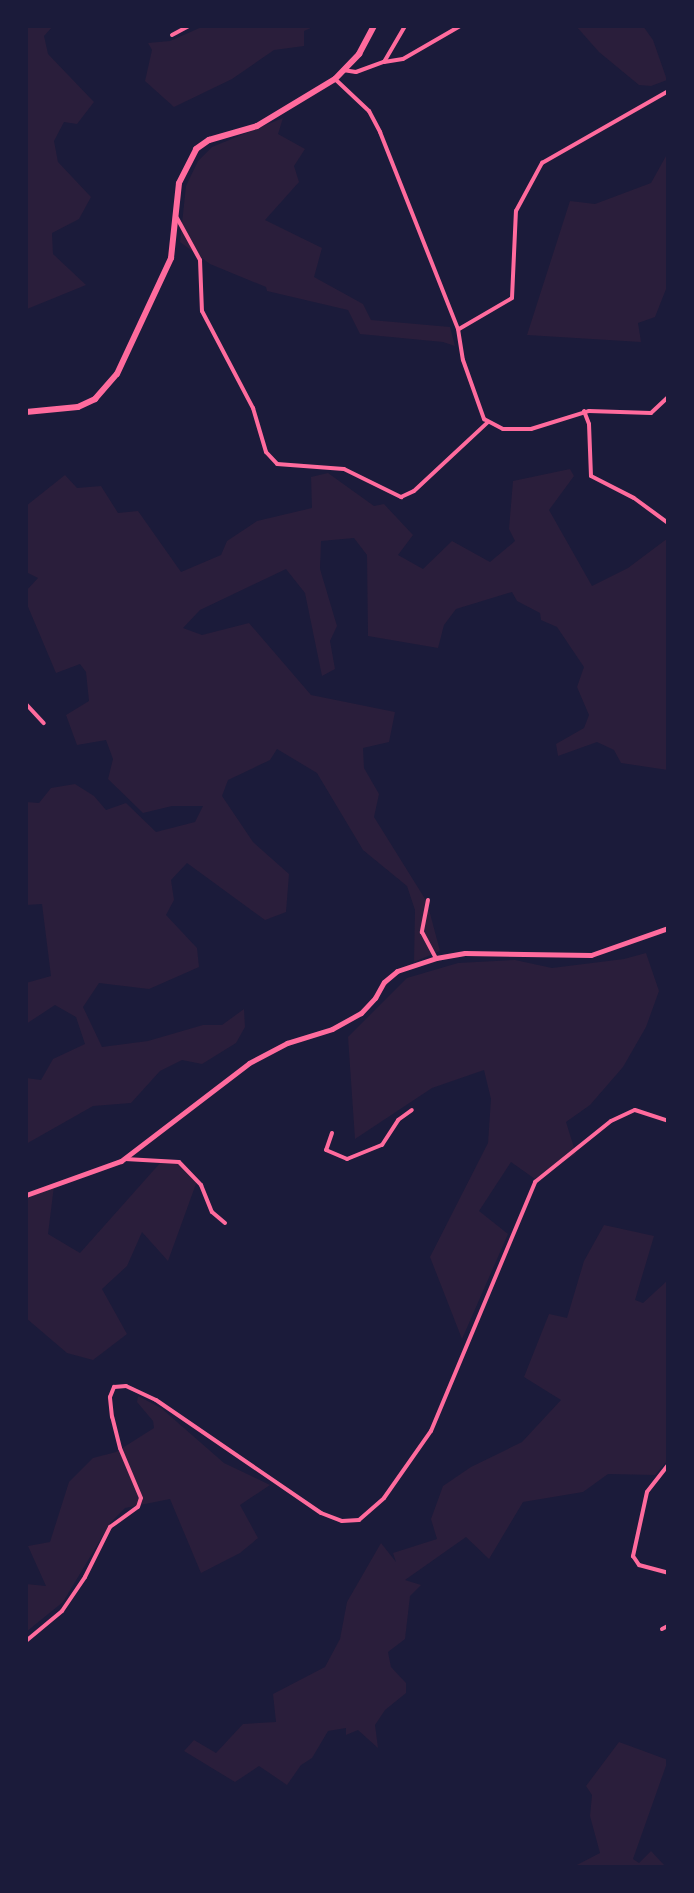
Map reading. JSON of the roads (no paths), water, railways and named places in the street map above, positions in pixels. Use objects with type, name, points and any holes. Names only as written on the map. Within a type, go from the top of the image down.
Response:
[{"type":"main road","points":[[26,412],[78,407],[95,399],[111,381],[171,258],[179,183],[185,168],[202,144],[257,126],[335,79],[359,54],[374,26]]},
{"type":"street","points":[[172,35],[189,26]]},
{"type":"street","points":[[384,62],[405,26]]},
{"type":"street","points":[[343,70],[356,72],[403,59],[460,26]]},
{"type":"street","points":[[335,79],[369,111],[380,132],[458,329],[463,360],[488,422],[503,429],[531,429],[584,411],[651,413],[668,397]]},
{"type":"street","points":[[458,329],[512,298],[516,211],[542,163],[668,91]]},
{"type":"street","points":[[176,216],[200,260],[202,311],[253,408],[266,452],[277,464],[344,469],[401,497],[414,491],[488,422]]},
{"type":"street","points":[[584,411],[589,424],[591,476],[634,498],[668,523]]},
{"type":"street","points":[[26,704],[44,723]]},
{"type":"street","points":[[428,900],[422,932],[436,958]]},
{"type":"street","points":[[26,1195],[125,1159],[249,1063],[287,1043],[344,1023],[369,1006],[389,975],[436,958],[512,952],[591,955],[668,928]]},
{"type":"street","points":[[332,1133],[326,1150],[335,1157],[347,1159],[382,1145],[398,1120],[412,1110]]},
{"type":"street","points":[[26,1641],[62,1611],[85,1577],[110,1527],[138,1507],[141,1498],[120,1448],[112,1417],[110,1397],[114,1387],[126,1386],[156,1400],[321,1513],[342,1521],[359,1520],[384,1498],[431,1431],[535,1182],[611,1121],[635,1110],[668,1121]]},
{"type":"street","points":[[125,1159],[179,1162],[201,1185],[212,1212],[225,1223]]},
{"type":"street","points":[[668,1465],[647,1492],[633,1556],[639,1565],[668,1573]]}]
